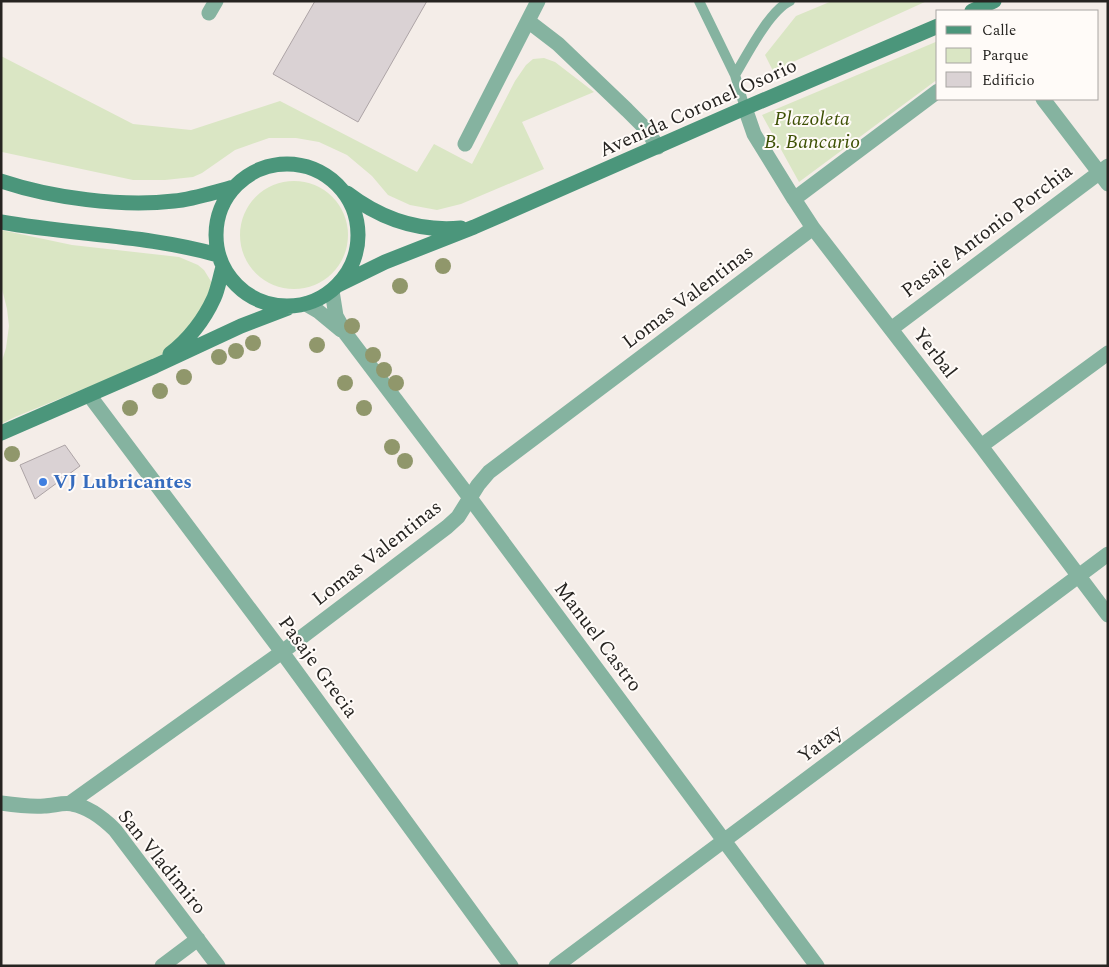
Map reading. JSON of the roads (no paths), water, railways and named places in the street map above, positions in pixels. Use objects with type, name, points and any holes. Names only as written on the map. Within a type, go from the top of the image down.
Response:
[{"type":"main road","points":[[977,8],[994,1]]},
{"type":"main road","name":"Avenida Coronel Osorio","points":[[335,288],[385,262],[474,227],[936,27]]},
{"type":"main road","points":[[1,433],[155,366],[241,326],[320,299],[335,288],[351,267],[358,246],[358,225],[352,204],[339,186],[324,174],[306,166],[286,164],[267,167],[249,175],[234,187],[223,202],[217,220],[215,237],[220,261],[215,297],[200,324],[180,346],[155,366]]},
{"type":"main road","points":[[1,181],[59,196],[143,203],[176,201],[234,187]]},
{"type":"main road","name":"Avenida Coronel Osorio","points":[[339,186],[362,204],[380,214],[416,227],[445,230],[474,227]]},
{"type":"main road","points":[[1,222],[160,242],[191,248],[220,261],[236,285],[252,298],[273,305],[300,305]]},
{"type":"street","points":[[465,144],[538,1]]},
{"type":"street","points":[[528,21],[558,44],[645,128],[658,147]]},
{"type":"street","points":[[794,200],[936,93]]},
{"type":"street","points":[[1044,100],[1105,174]]},
{"type":"street","name":"Yerbal","points":[[745,108],[754,134],[813,228],[1108,615]]},
{"type":"street","name":"Pasaje Antonio Porchia","points":[[891,329],[1105,174]]},
{"type":"street","name":"Lomas Valentinas","points":[[70,803],[282,652],[446,527],[458,517],[478,485],[490,472],[813,228]]},
{"type":"street","name":"Manuel Castro","points":[[335,288],[336,316],[346,334],[817,966]]},
{"type":"street","name":"Manuel Castro","points":[[300,305],[329,319],[346,334]]},
{"type":"street","points":[[981,446],[1108,353]]},
{"type":"street","name":"Pasaje Grecia","points":[[89,395],[282,652],[511,966]]},
{"type":"street","name":"Yatay","points":[[556,966],[1108,554]]},
{"type":"street","name":"San Vladimiro","points":[[1,803],[16,806],[70,803],[88,810],[103,819],[115,830],[218,966]]},
{"type":"street","points":[[162,966],[198,939]]},
{"type":"lane","points":[[699,1],[735,75],[745,108]]},
{"type":"lane","points":[[735,75],[772,16],[790,1]]},
{"type":"place","name":"VJ Lubricantes","points":[[43,482]]},
{"type":"park label","name":"Plazoleta B. Bancario","points":[[812,130]]}]
